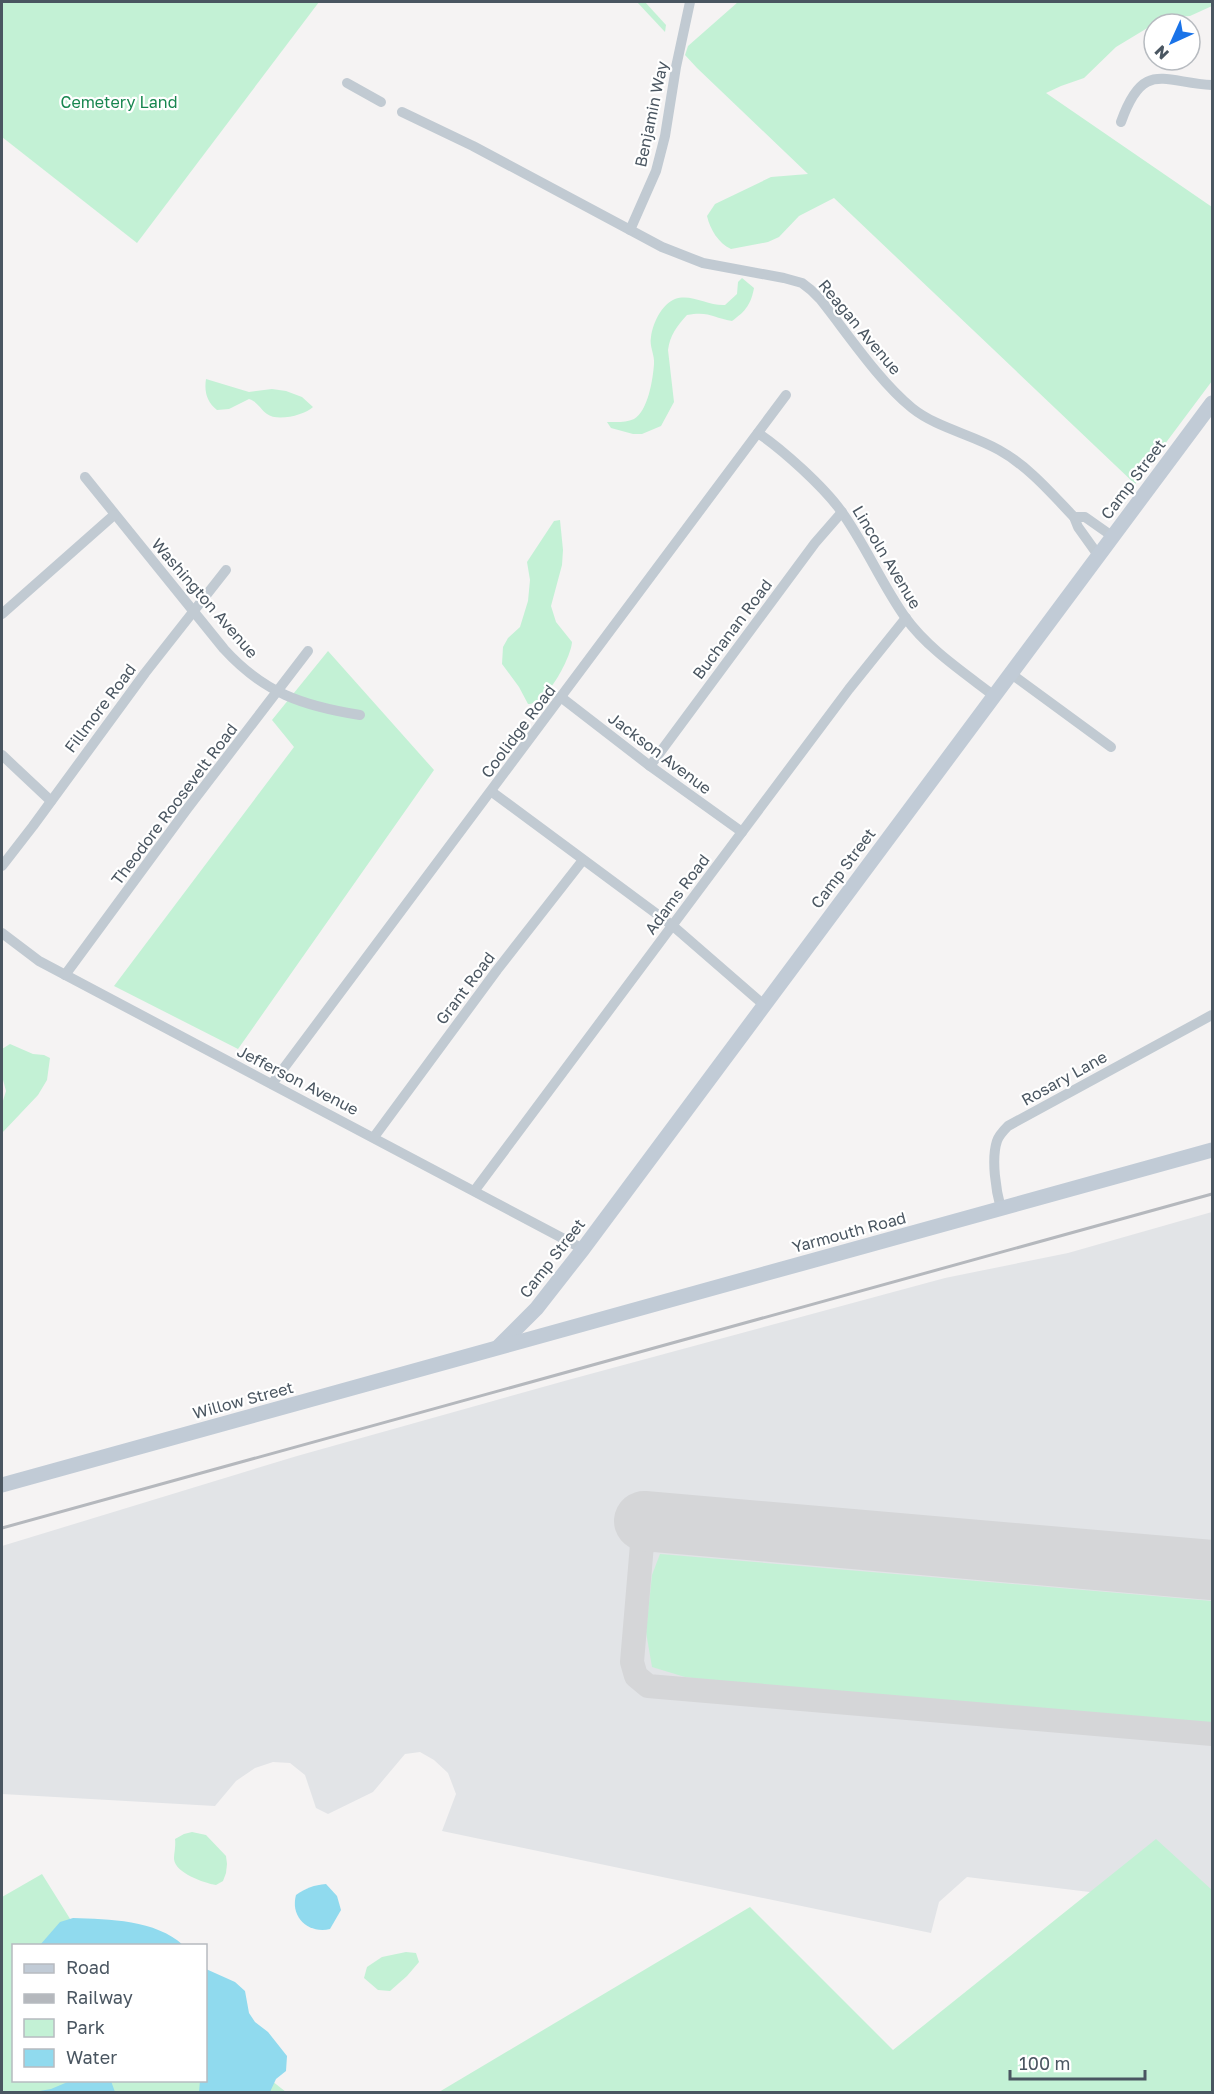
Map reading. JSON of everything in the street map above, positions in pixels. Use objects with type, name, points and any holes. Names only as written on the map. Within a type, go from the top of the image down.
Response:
[{"type":"main road","name":"Camp Street","points":[[495,1350],[536,1308],[583,1249],[1212,403]]},
{"type":"main road","name":"Yarmouth Road","points":[[495,1350],[1212,1150]]},
{"type":"main road","points":[[536,1308],[544,1335]]},
{"type":"main road","name":"Willow Street","points":[[2,1485],[495,1350]]},
{"type":"street","name":"Benjamin Way","points":[[630,230],[656,171],[665,136],[676,67],[690,2]]},
{"type":"street","points":[[1121,122],[1128,103],[1138,88],[1147,81],[1161,78],[1212,85]]},
{"type":"street","points":[[347,83],[381,102]]},
{"type":"street","name":"Reagan Avenue","points":[[402,112],[473,146],[662,247],[703,263],[802,283],[820,299],[887,383],[912,408],[930,420],[1007,455],[1036,479],[1074,517],[1078,527],[1098,555]]},
{"type":"street","name":"Coolidge Road","points":[[272,1084],[786,395]]},
{"type":"street","name":"Lincoln Avenue","points":[[758,432],[771,441],[815,482],[842,512],[906,618],[927,642],[993,695]]},
{"type":"street","name":"Washington Avenue","points":[[85,477],[194,612],[232,657],[251,674],[276,691],[322,709],[360,715]]},
{"type":"street","name":"Buchanan Road","points":[[650,766],[815,543],[842,512]]},
{"type":"street","points":[[2,614],[114,515]]},
{"type":"street","name":"Reagan Avenue","points":[[1074,517],[1085,518],[1112,536]]},
{"type":"street","name":"Fillmore Road","points":[[2,866],[145,672],[226,570]]},
{"type":"street","name":"Adams Road","points":[[475,1190],[849,689],[906,618]]},
{"type":"street","name":"Theodore Roosevelt Road","points":[[65,975],[308,651]]},
{"type":"street","points":[[1010,673],[1111,747]]},
{"type":"street","name":"Jackson Avenue","points":[[562,698],[650,766],[742,832]]},
{"type":"street","points":[[2,755],[51,801]]},
{"type":"street","points":[[492,792],[673,926],[764,1005]]},
{"type":"street","name":"Grant Road","points":[[374,1137],[497,970],[583,860]]},
{"type":"street","name":"Jefferson Avenue","points":[[2,933],[39,961],[583,1249]]},
{"type":"street","name":"Rosary Lane","points":[[1001,1209],[996,1187],[995,1153],[997,1141],[1008,1126],[1212,1014]]},
{"type":"shaded area","points":[[1212,1212],[1212,1907],[967,1877],[939,1902],[931,1933],[442,1831],[456,1794],[448,1773],[434,1760],[420,1752],[405,1754],[373,1792],[328,1814],[316,1808],[305,1775],[290,1763],[273,1762],[255,1768],[236,1781],[215,1806],[2,1794],[2,1546],[297,1456],[568,1380],[945,1278],[1068,1253]]},
{"type":"green space","name":"Cemetery Land","points":[[2,2],[319,2],[137,243],[2,137]]},
{"type":"green space","points":[[637,2],[645,2],[666,25],[665,32]]},
{"type":"green space","points":[[738,2],[1212,2],[1212,6],[1199,12],[1142,12],[1142,31],[1116,47],[1084,78],[1046,93],[1212,207],[1212,381],[1135,484],[834,198],[799,216],[779,237],[768,242],[731,249],[718,239],[712,231],[707,216],[715,204],[771,177],[808,174],[697,68],[685,55],[688,46]]},
{"type":"green space","points":[[742,278],[754,288],[749,303],[732,321],[706,314],[687,315],[674,331],[668,350],[674,402],[661,426],[642,434],[611,428],[607,422],[624,422],[634,419],[646,402],[654,364],[652,332],[658,315],[670,302],[681,298],[725,305],[737,294],[738,282]]},
{"type":"green space","points":[[206,379],[249,392],[272,389],[286,391],[302,397],[313,407],[298,415],[277,417],[267,414],[249,399],[229,409],[217,410],[207,396]]},
{"type":"green space","points":[[560,520],[562,565],[551,606],[556,622],[572,642],[571,649],[550,689],[535,702],[528,704],[502,664],[503,647],[508,638],[520,627],[528,601],[530,580],[527,562],[554,521]]},
{"type":"green space","points":[[328,651],[434,770],[238,1049],[114,986],[294,747],[272,720]]},
{"type":"green space","points":[[10,1044],[33,1054],[50,1058],[47,1080],[38,1095],[2,1133],[2,1104],[6,1091],[2,1076],[2,1049]]},
{"type":"green space","points":[[660,1554],[1212,1601],[1212,1724],[730,1683],[685,1677],[652,1667],[646,1632],[652,1575]]},
{"type":"green space","points":[[192,1832],[206,1835],[226,1856],[226,1873],[223,1881],[216,1885],[191,1877],[179,1869],[176,1864],[175,1839]]},
{"type":"green space","points":[[1156,1839],[1212,1890],[1212,2092],[439,2092],[750,1907],[893,2050]]},
{"type":"green space","points":[[42,1874],[72,1922],[100,1944],[12,1944],[12,2082],[207,2082],[207,2030],[286,2092],[2,2092],[2,1897]]},
{"type":"green space","points":[[406,1952],[416,1953],[419,1962],[390,1991],[378,1990],[364,1978],[367,1967],[382,1957]]},
{"type":"water","points":[[326,1884],[337,1896],[341,1910],[330,1929],[315,1929],[298,1917],[296,1895],[310,1887]]},
{"type":"water","points":[[73,1918],[131,1922],[159,1930],[182,1944],[41,1944],[60,1922]]},
{"type":"water","points":[[207,1969],[235,1982],[245,1991],[249,2013],[287,2056],[286,2071],[276,2079],[270,2092],[199,2092],[200,2082],[207,2082]]},
{"type":"water","points":[[68,2082],[111,2082],[115,2092],[34,2092],[51,2089]]},
{"type":"taxiway","points":[[644,1521],[632,1662],[636,1676],[648,1686],[1212,1734]]},
{"type":"runway","points":[[644,1521],[1212,1570]]},
{"type":"railway","points":[[2,1528],[1212,1194]]}]
